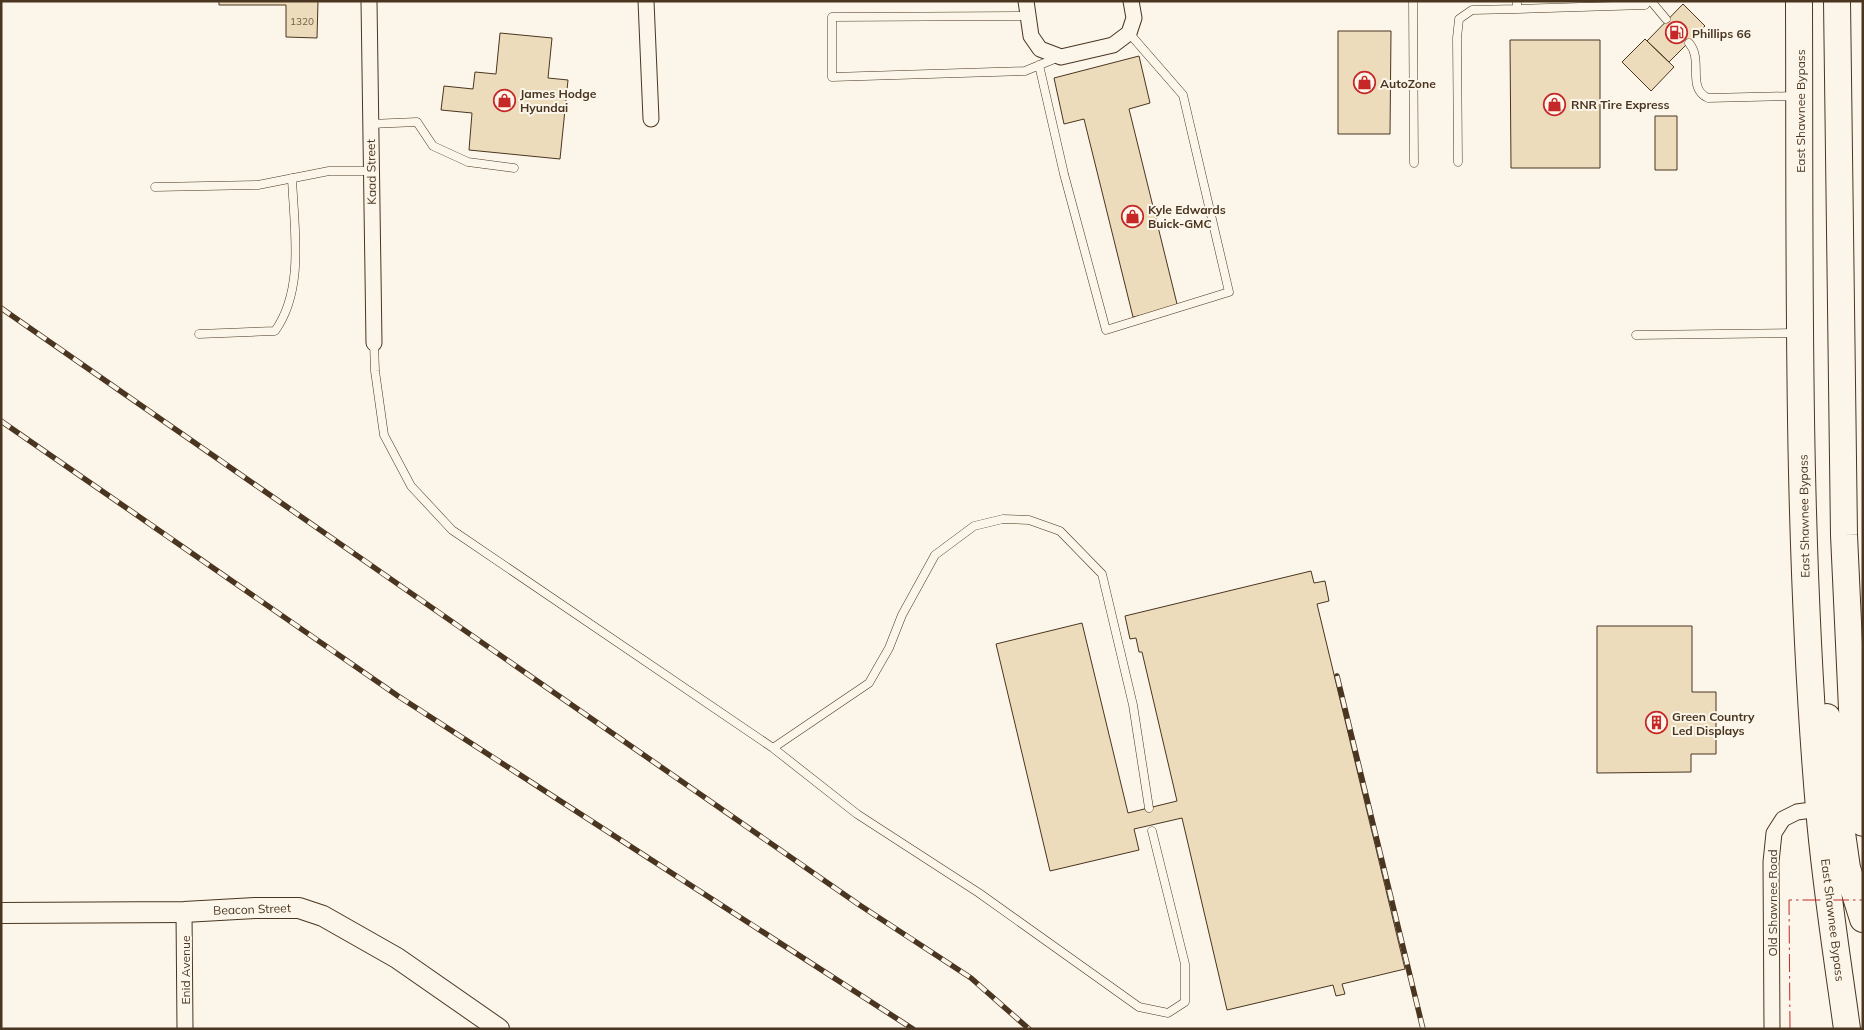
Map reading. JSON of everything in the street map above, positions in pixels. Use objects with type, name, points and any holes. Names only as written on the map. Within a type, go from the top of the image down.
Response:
[{"type":"highway","name":"East Shawnee Bypass","points":[[1799,1],[1801,333],[1807,618],[1819,809],[1847,1029]]},
{"type":"highway","points":[[1838,1],[1844,535],[1852,709],[1862,814]]},
{"type":"highway","points":[[1807,618],[1834,749],[1838,788],[1844,800],[1862,814]]},
{"type":"highway","points":[[1819,809],[1830,811],[1837,818],[1842,833],[1847,868],[1863,919]]},
{"type":"street","name":"Kaad Street","points":[[369,1],[374,343]]},
{"type":"street","points":[[646,1],[651,119]]},
{"type":"street","points":[[1027,8],[1030,36],[1040,49],[1061,56],[1113,45],[1129,33],[1134,18],[1131,1]]},
{"type":"street","name":"Old Shawnee Road","points":[[1772,1029],[1771,862],[1774,833],[1783,819],[1797,812],[1819,809]]},
{"type":"street","name":"Beacon Street","points":[[1,913],[184,912],[255,908],[299,908],[323,916],[397,958],[499,1029]]},
{"type":"street","name":"Enid Avenue","points":[[184,912],[185,1029]]},
{"type":"lane","points":[[1413,1],[1414,163]]},
{"type":"lane","points":[[1458,162],[1457,38],[1459,19],[1472,10],[1517,5],[1645,5],[1649,1],[1666,19]]},
{"type":"lane","points":[[1027,8],[832,17],[832,77],[1025,72],[1061,56]]},
{"type":"lane","points":[[1039,65],[1064,174],[1106,330],[1229,292],[1183,95],[1129,33]]},
{"type":"lane","points":[[1689,43],[1696,56],[1696,87],[1701,95],[1708,98],[1800,96]]},
{"type":"lane","points":[[370,124],[417,122],[433,146],[468,162],[514,168]]},
{"type":"lane","points":[[155,188],[258,185],[329,171],[371,171]]},
{"type":"lane","points":[[199,334],[275,331],[284,318],[295,274],[292,178]]},
{"type":"lane","points":[[1636,335],[1801,333]]},
{"type":"lane","points":[[374,343],[375,372],[384,435],[411,486],[452,530],[773,748],[857,814],[979,893],[1139,1007],[1168,1013],[1185,1002],[1185,964],[1152,831]]},
{"type":"lane","points":[[773,748],[868,683],[889,648],[902,615],[935,555],[974,526],[1002,519],[1029,520],[1060,531],[1102,574],[1133,705],[1149,808]]},
{"type":"building","points":[[219,1],[318,1],[317,38],[286,37],[286,5],[219,5]]},
{"type":"building","name":"Phillips 66","points":[[1683,4],[1705,26],[1669,62],[1647,41]]},
{"type":"building","name":"AutoZone","points":[[1338,31],[1391,31],[1390,134],[1338,134]]},
{"type":"building","name":"James Hodge Hyundai","points":[[500,33],[552,38],[548,78],[568,80],[560,159],[469,150],[472,113],[441,110],[444,86],[473,89],[475,72],[496,74]]},
{"type":"building","points":[[1645,39],[1674,67],[1651,91],[1622,62]]},
{"type":"building","name":"RNR Tire Express","points":[[1510,40],[1600,40],[1600,168],[1511,168]]},
{"type":"building","name":"Kyle Edwards Buick-GMC","points":[[1139,56],[1150,103],[1129,109],[1178,308],[1133,317],[1084,119],[1064,124],[1054,78]]},
{"type":"building","points":[[1655,116],[1677,116],[1677,170],[1655,170]]},
{"type":"building","points":[[1311,571],[1314,583],[1325,581],[1329,601],[1317,604],[1405,969],[1342,984],[1345,994],[1336,996],[1333,985],[1227,1010],[1182,818],[1134,829],[1139,850],[1050,871],[996,644],[1082,623],[1128,813],[1177,801],[1142,652],[1139,652],[1136,638],[1130,639],[1125,616]]},
{"type":"building","name":"Green Country Led Displays","points":[[1597,626],[1692,626],[1692,692],[1716,692],[1716,754],[1691,754],[1691,772],[1597,773]]},
{"type":"railway","points":[[1,308],[858,904],[971,978],[1029,1029]]},
{"type":"railway","points":[[1,421],[398,696],[913,1029]]},
{"type":"railway","points":[[1337,676],[1423,1029]]},
{"type":"power","points":[[1790,1029],[1789,900],[1863,900]]},
{"type":"place","name":"Phillips 66","points":[[1676,33]]},
{"type":"place","name":"AutoZone","points":[[1364,83]]},
{"type":"place","name":"James Hodge Hyundai","points":[[504,100]]},
{"type":"place","name":"RNR Tire Express","points":[[1555,104]]},
{"type":"place","name":"Kyle Edwards Buick-GMC","points":[[1132,216]]},
{"type":"place","name":"Green Country Led Displays","points":[[1656,723]]}]
